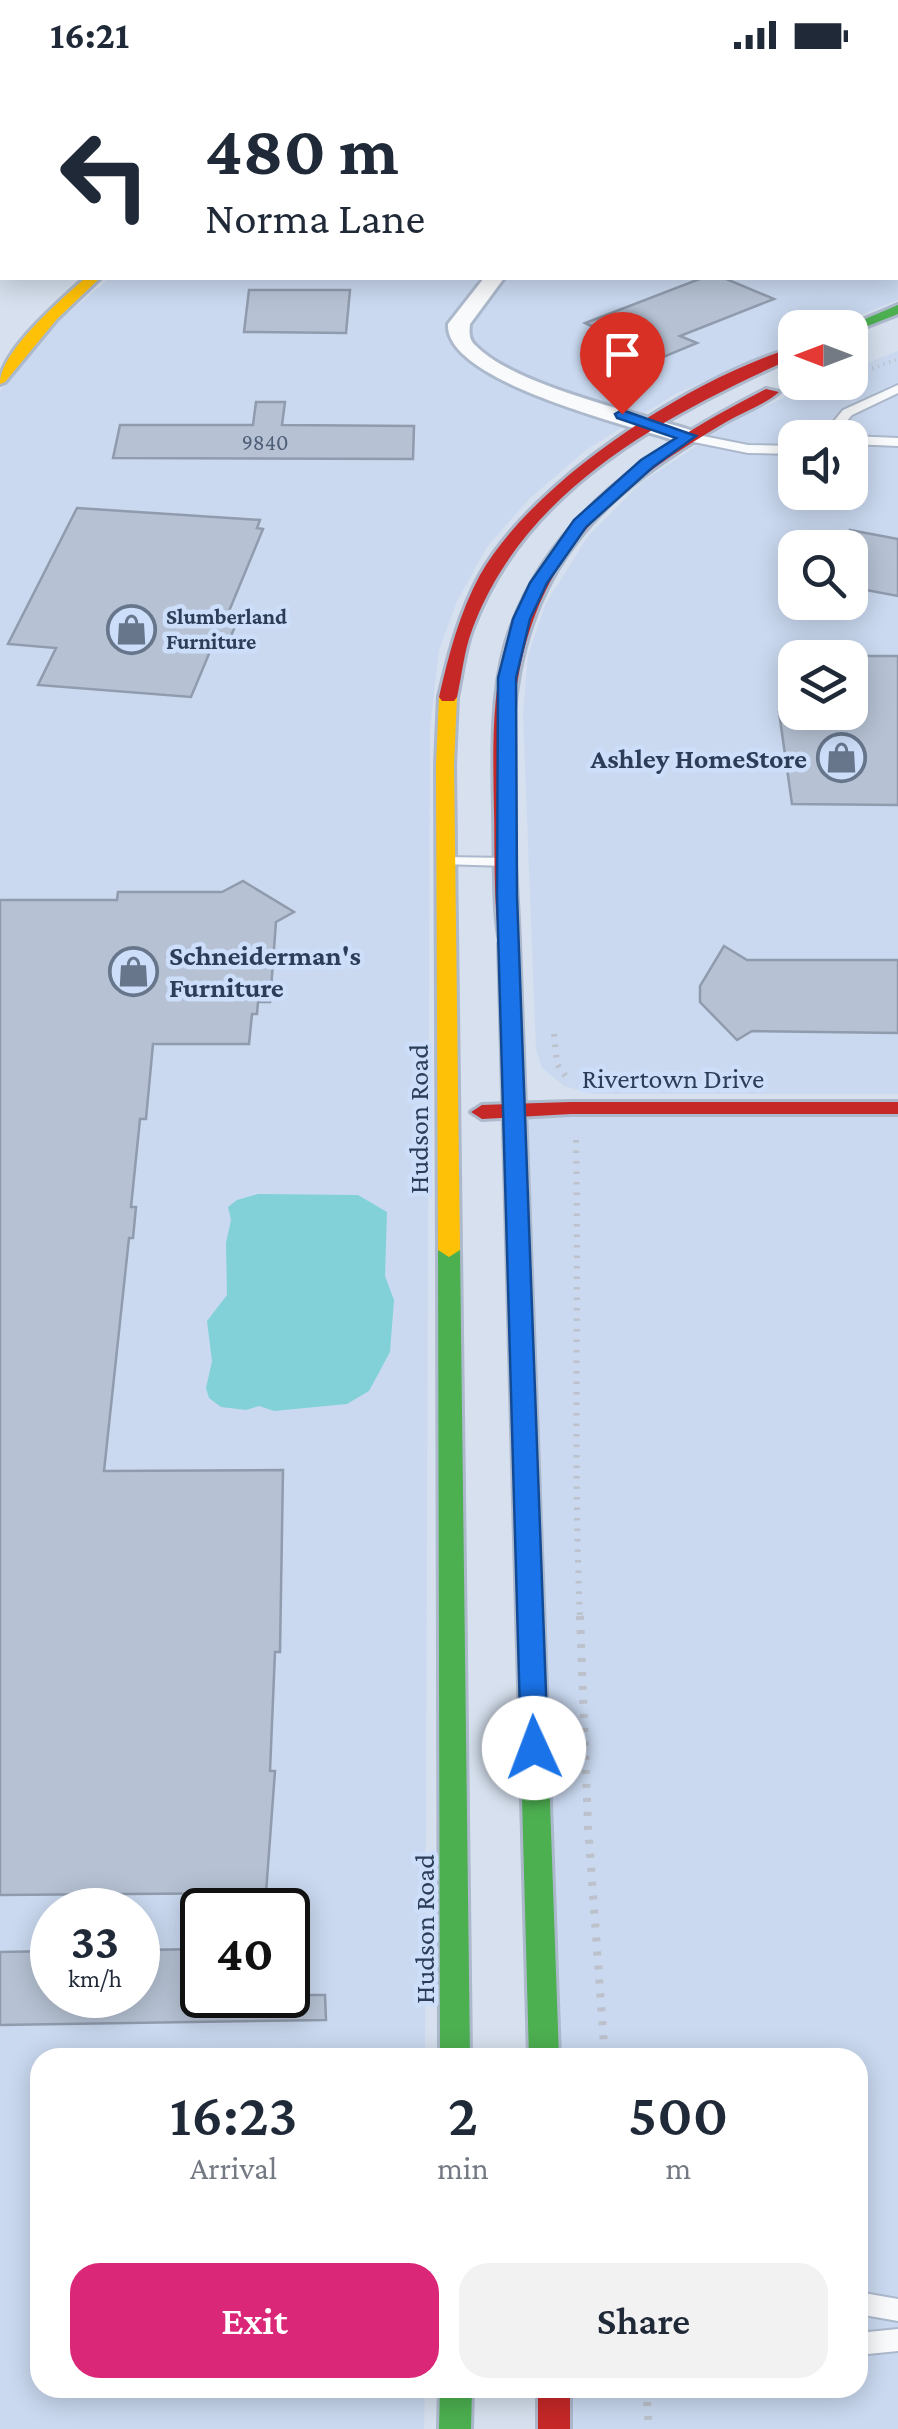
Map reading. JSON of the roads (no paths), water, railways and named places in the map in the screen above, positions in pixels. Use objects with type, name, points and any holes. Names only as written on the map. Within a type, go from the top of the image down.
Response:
[{"type":"main road","points":[[0,379],[52,316],[91,280]]},
{"type":"main road","points":[[868,321],[898,309]]},
{"type":"main road","name":"Hudson Road","points":[[455,2048],[446,862],[452,672],[486,578],[533,514],[579,472],[645,422],[694,394],[778,358]]},
{"type":"main road","points":[[544,2048],[506,862],[507,678],[522,619],[538,583],[580,523],[647,464],[688,436],[736,409],[778,396]]},
{"type":"main road","name":"Rivertown Drive","points":[[448,1113],[898,1108]]},
{"type":"main road","points":[[455,2429],[456,2398]]},
{"type":"main road","points":[[554,2398],[554,2429]]},
{"type":"street","points":[[492,280],[459,324],[461,344],[471,354],[500,372],[688,436]]},
{"type":"lane","points":[[837,420],[855,407],[894,394]]},
{"type":"lane","points":[[688,436],[748,449],[778,450]]},
{"type":"lane","points":[[868,441],[898,442]]},
{"type":"lane","points":[[446,862],[506,862]]},
{"type":"lane","points":[[868,2305],[898,2310]]},
{"type":"lane","points":[[868,2343],[898,2340]]},
{"type":"water","points":[[258,1194],[358,1195],[387,1212],[385,1276],[394,1300],[390,1352],[369,1391],[347,1404],[274,1411],[259,1406],[246,1410],[221,1407],[209,1398],[206,1388],[212,1361],[207,1321],[227,1295],[226,1243],[231,1220],[228,1207]]},
{"type":"place","name":"Slumberland Furniture","points":[[131,629]]},
{"type":"place","name":"Ashley HomeStore","points":[[842,758]]},
{"type":"place","name":"Schneiderman's Furniture","points":[[134,971]]}]
